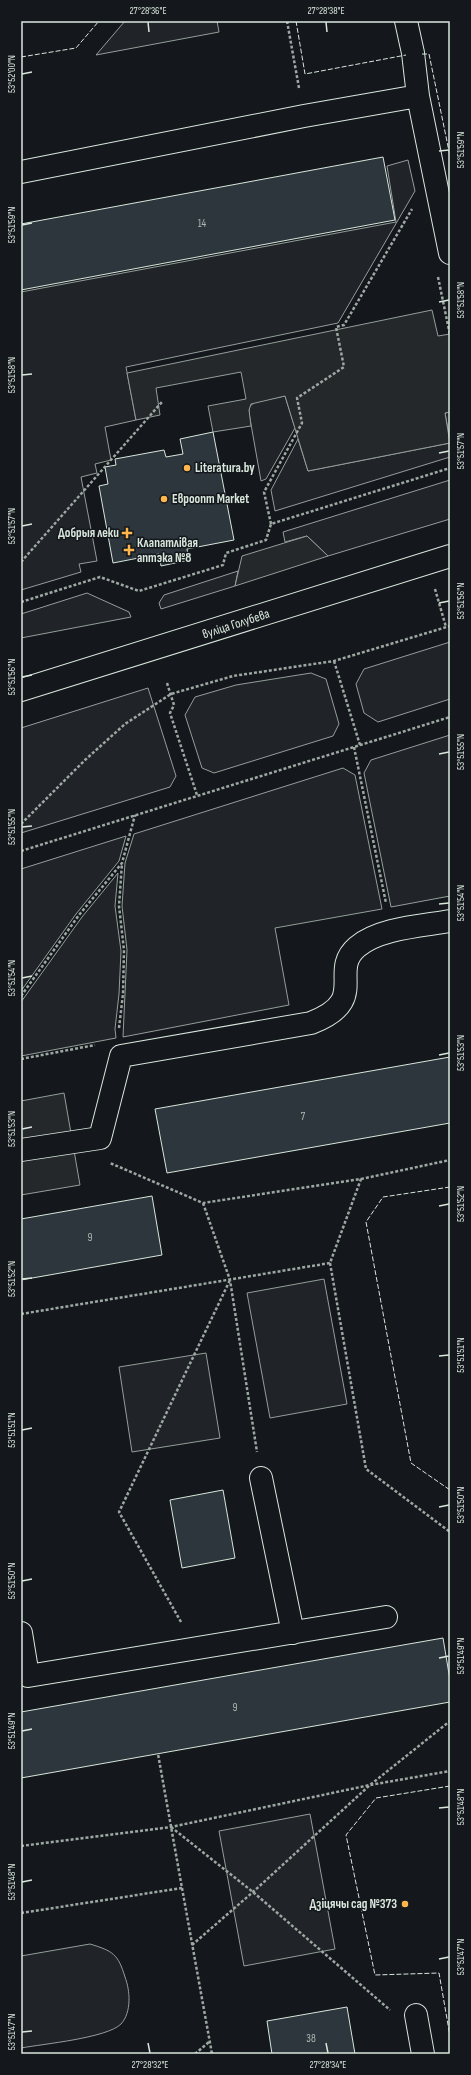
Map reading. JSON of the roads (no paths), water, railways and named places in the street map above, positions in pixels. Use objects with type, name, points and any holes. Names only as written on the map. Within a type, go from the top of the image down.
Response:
[{"type":"main road","points":[[406,21],[413,53],[418,96],[450,252]]},
{"type":"main road","points":[[21,172],[304,116],[418,96]]},
{"type":"main road","name":"вуліца Голубева","points":[[21,690],[450,556]]},
{"type":"main road","points":[[21,1150],[100,1138],[121,1056],[311,1023],[326,1017],[343,1002],[346,995],[346,967],[351,954],[356,948],[369,939],[392,932],[450,921]]},
{"type":"main road","points":[[261,1478],[293,1632]]},
{"type":"main road","points":[[21,1633],[28,1676],[386,1617]]},
{"type":"place","name":"Literatura.by","points":[[187,468]]},
{"type":"place","name":"Евроопт Market","points":[[164,499]]},
{"type":"place","name":"Добрыя леки","points":[[127,533]]},
{"type":"place","name":"Клапатлівая аптэка №8","points":[[129,550]]},
{"type":"place","name":"Дзіцячы сад №373","points":[[405,1904]]}]
